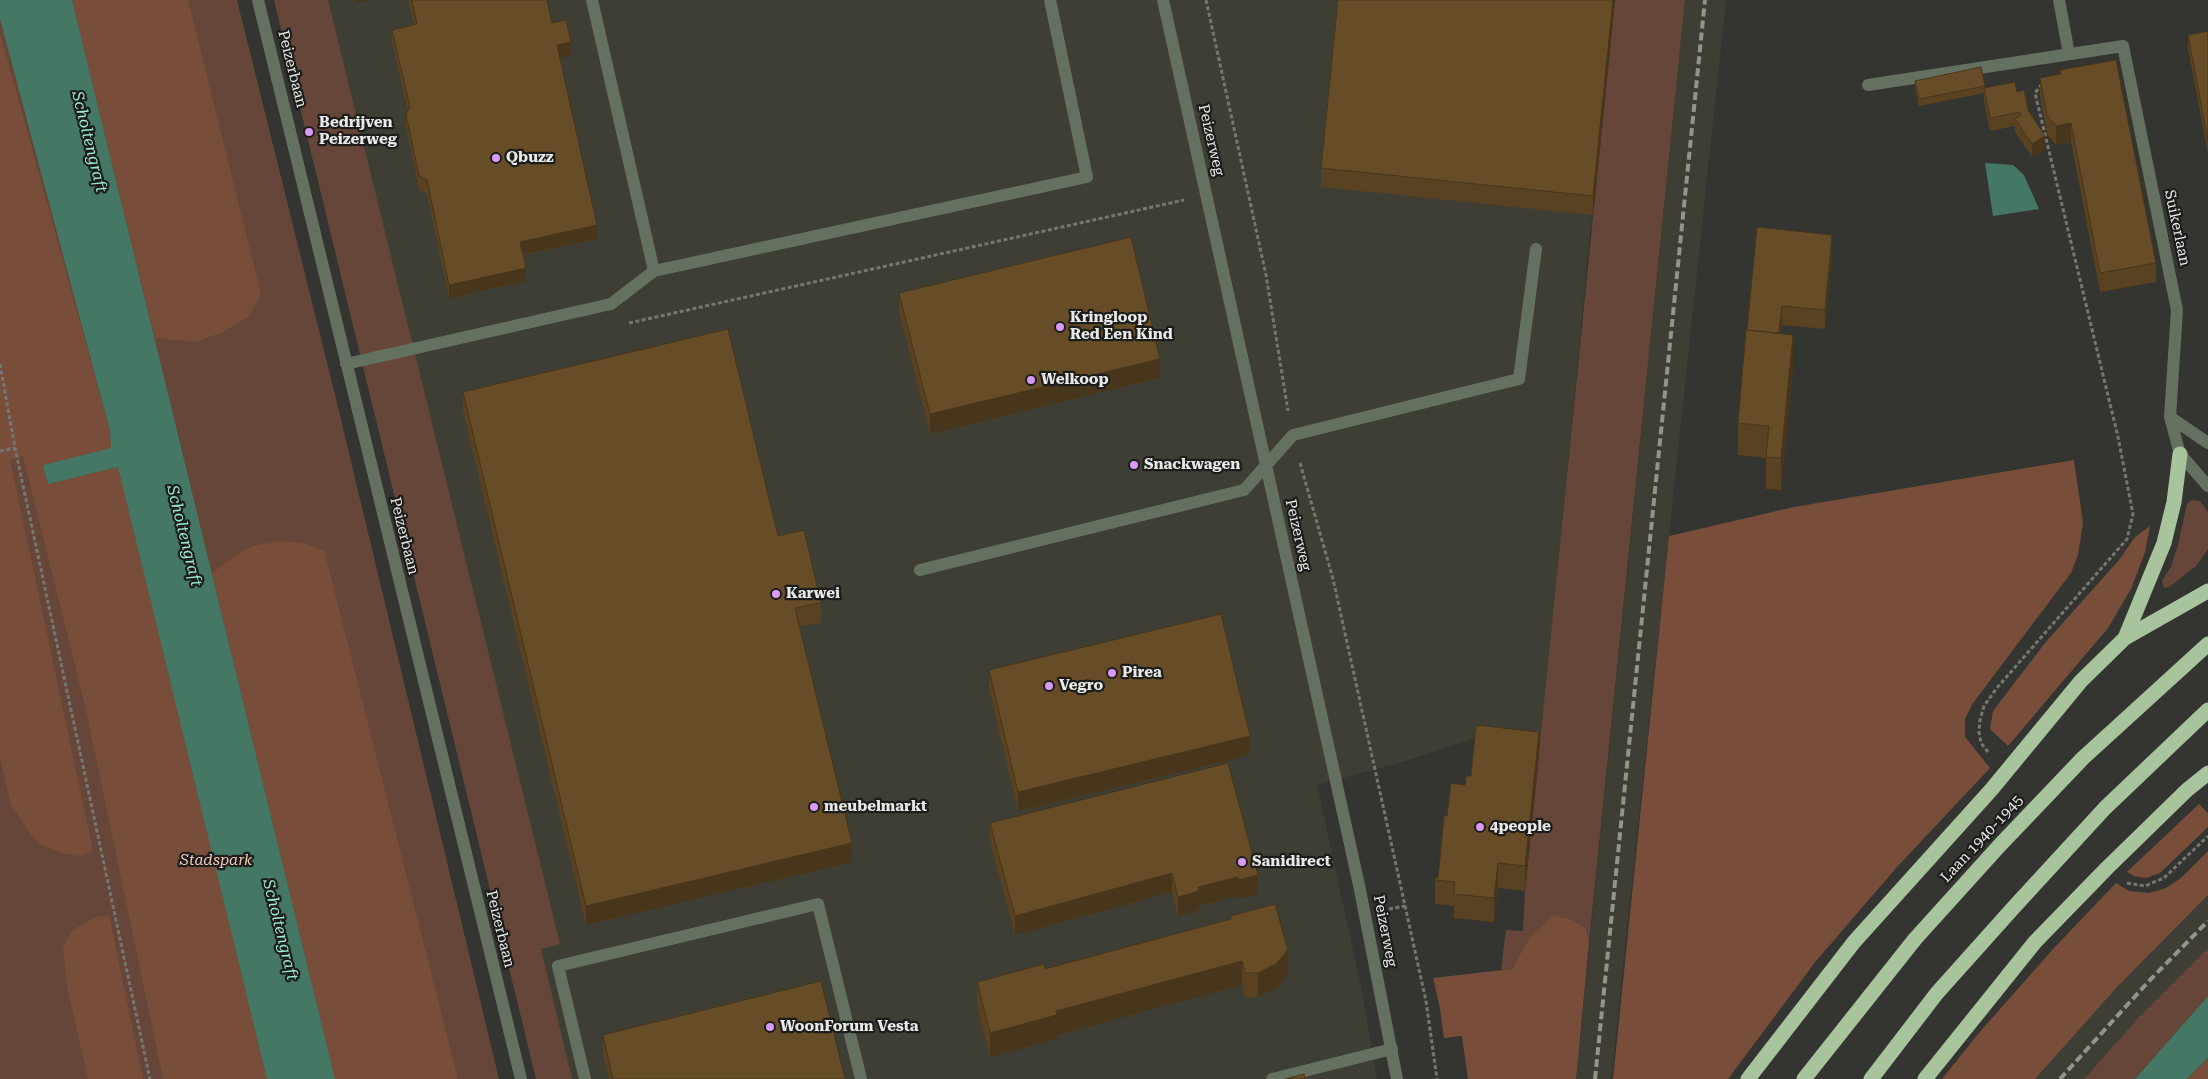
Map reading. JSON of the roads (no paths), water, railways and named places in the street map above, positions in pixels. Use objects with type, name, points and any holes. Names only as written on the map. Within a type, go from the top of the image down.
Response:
[{"type":"highway","points":[[2125,638],[2164,543],[2174,502],[2180,454]]},
{"type":"highway","points":[[1748,1079],[1854,942],[1991,790],[2081,681],[2125,638],[2208,591]]},
{"type":"highway","name":"Laan 1940-1945","points":[[1804,1079],[1916,938],[2000,845],[2083,758],[2208,644]]},
{"type":"highway","points":[[1871,1079],[1937,993],[2014,907],[2105,808],[2208,710]]},
{"type":"highway","points":[[1925,1079],[2036,942],[2187,790],[2208,773]]},
{"type":"street","name":"Peizerbaan","points":[[258,0],[521,1079]]},
{"type":"street","points":[[592,0],[654,271]]},
{"type":"street","points":[[346,364],[611,304],[654,271],[1087,177],[1050,0]]},
{"type":"street","name":"Peizerweg","points":[[1163,0],[1362,900],[1397,1079]]},
{"type":"street","points":[[1868,85],[2069,54],[2059,0]]},
{"type":"street","name":"Suikerlaan","points":[[2069,54],[2123,46],[2177,310],[2170,417],[2180,454]]},
{"type":"street","points":[[920,570],[1244,490],[1293,435],[1519,379],[1536,249]]},
{"type":"street","points":[[2170,417],[2208,443]]},
{"type":"street","points":[[2180,454],[2208,486]]},
{"type":"street","points":[[586,1079],[558,966],[818,904],[861,1079]]},
{"type":"street","points":[[1272,1079],[1392,1049]]},
{"type":"water","name":"Scholtengraft","points":[[0,0],[72,0],[335,1079],[267,1079],[118,467],[48,484],[43,465],[111,448],[110,431],[0,19]]},
{"type":"water","points":[[1985,163],[2013,165],[2024,175],[2039,209],[1993,216]]},
{"type":"water","points":[[2208,996],[2208,1058],[2187,1079],[2135,1079]]},
{"type":"railway","points":[[1595,1079],[1705,0]]},
{"type":"railway","points":[[2060,1079],[2149,981],[2208,921]]},
{"type":"place","name":"Bedrijven Peizerweg","points":[[309,132]]},
{"type":"place","name":"Qbuzz","points":[[496,158]]},
{"type":"place","name":"Kringloop Red Een Kind","points":[[1060,327]]},
{"type":"place","name":"Welkoop","points":[[1031,380]]},
{"type":"place","name":"Snackwagen","points":[[1134,465]]},
{"type":"place","name":"Karwei","points":[[776,594]]},
{"type":"place","name":"Pirea","points":[[1112,673]]},
{"type":"place","name":"Vegro","points":[[1049,686]]},
{"type":"place","name":"meubelmarkt","points":[[814,807]]},
{"type":"place","name":"4people","points":[[1480,827]]},
{"type":"place","name":"Sanidirect","points":[[1242,862]]},
{"type":"place","name":"WoonForum Vesta","points":[[770,1027]]},
{"type":"park label","name":"Stadspark","points":[[216,861]]}]
